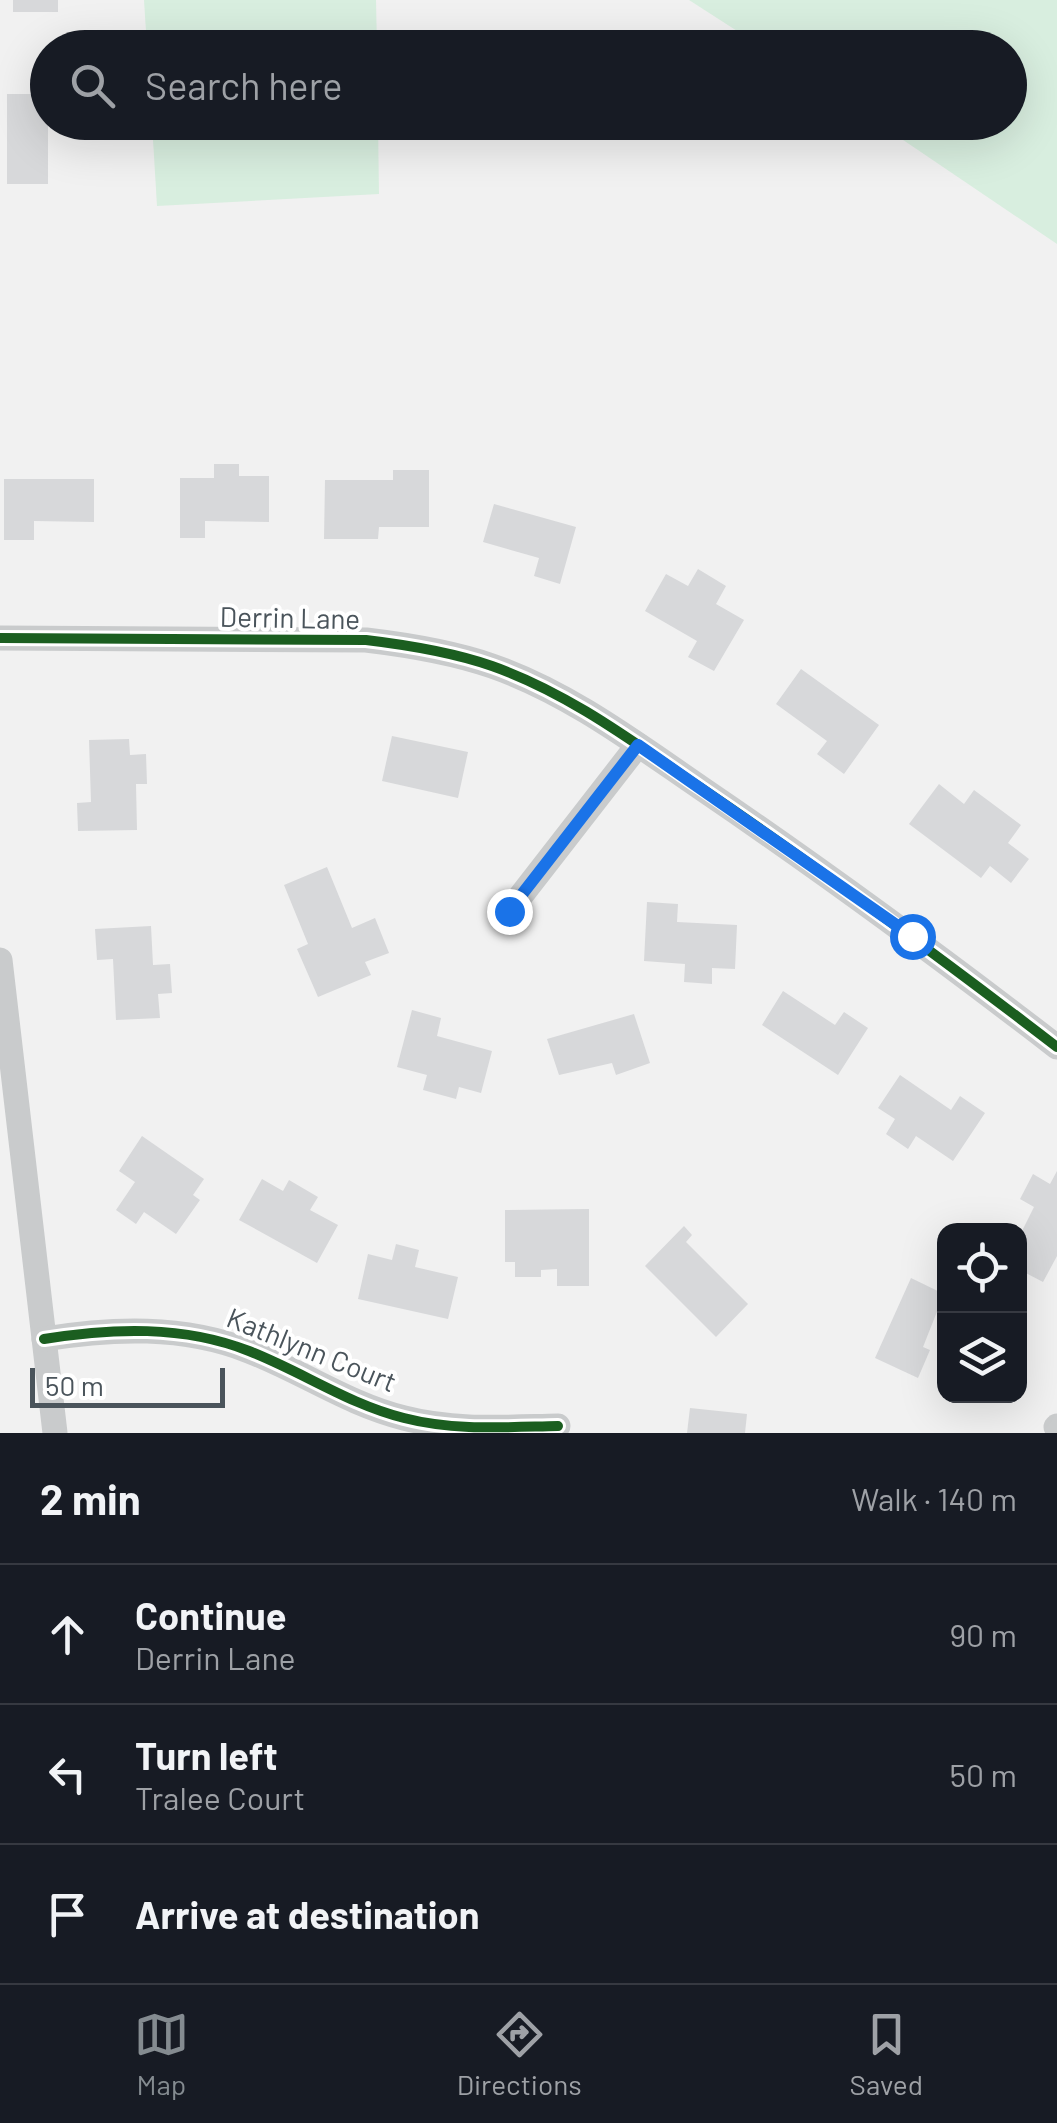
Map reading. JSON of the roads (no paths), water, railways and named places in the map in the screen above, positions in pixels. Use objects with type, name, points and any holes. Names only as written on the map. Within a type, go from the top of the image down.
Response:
[{"type":"street","name":"Derrin Lane","points":[[0,638],[293,638],[411,645],[508,672],[569,700],[638,745],[882,914],[1057,1047]]},
{"type":"street","points":[[509,911],[638,745]]},
{"type":"street","points":[[0,960],[55,1433]]},
{"type":"street","name":"Kathlynn Court","points":[[44,1339],[89,1332],[155,1330],[207,1338],[250,1351],[350,1402],[408,1420],[468,1428],[558,1426]]}]
